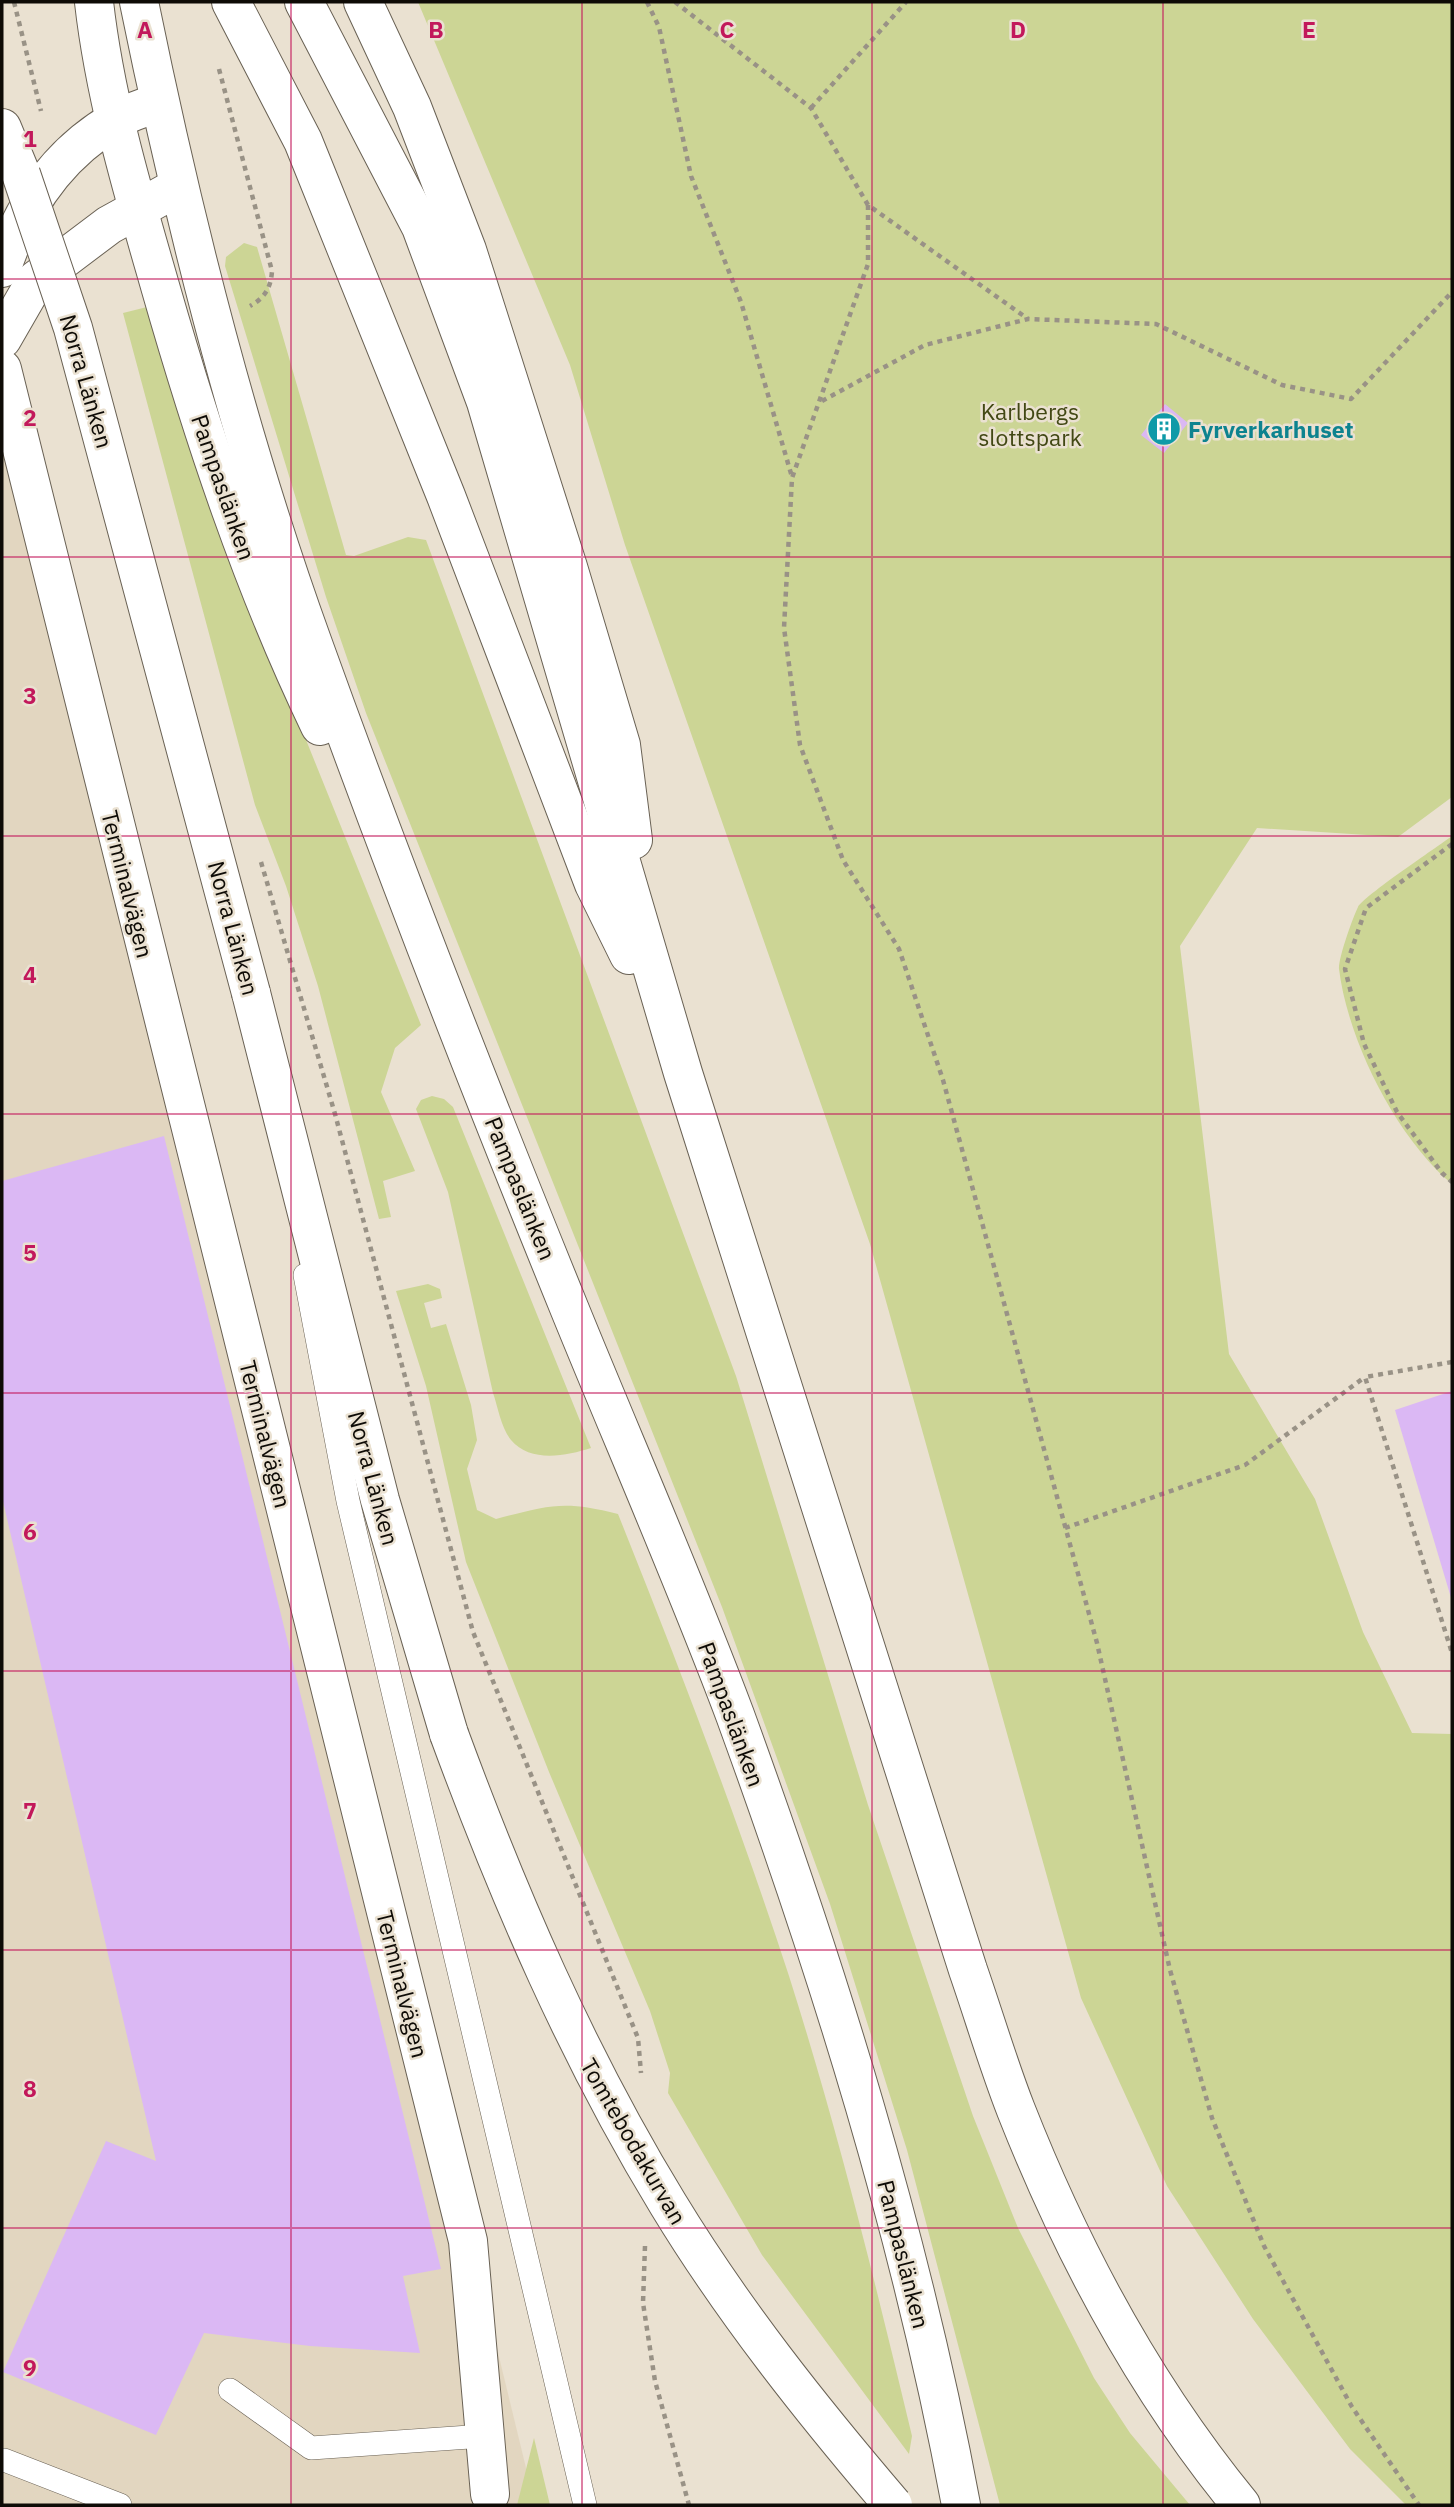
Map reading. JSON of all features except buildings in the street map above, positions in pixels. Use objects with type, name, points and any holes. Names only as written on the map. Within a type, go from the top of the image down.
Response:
[{"type":"main road","name":"Pampaslänken","points":[[94,2],[101,62],[115,120],[137,207],[197,411],[281,645],[427,948]]},
{"type":"main road","name":"Pampaslänken","points":[[139,2],[178,187],[257,476],[310,637],[427,948],[733,1712],[850,2058],[887,2185],[921,2313],[961,2505]]},
{"type":"main road","points":[[231,2],[303,141],[446,496],[594,884],[676,1051]]},
{"type":"main road","points":[[304,2],[434,258],[486,402],[676,1051],[1016,2109],[1062,2218],[1135,2358],[1180,2425],[1241,2505]]},
{"type":"main road","points":[[363,2],[412,107],[458,226],[572,580],[621,745],[646,950]]},
{"type":"main road","points":[[2,268],[13,233],[55,167],[115,120],[159,102]]},
{"type":"main road","name":"Norra Länken","points":[[2,128],[21,174],[73,328],[251,993],[377,1488],[449,1734]]},
{"type":"main road","points":[[2,339],[36,280],[137,207],[178,187]]},
{"type":"main road","name":"Terminalvägen","points":[[2,369],[468,2241],[490,2500]]},
{"type":"main road","name":"Tomtebodakurvan","points":[[449,1734],[490,1846],[540,1964],[625,2132],[701,2256],[765,2348],[893,2505]]},
{"type":"lane","points":[[251,993],[348,1502],[585,2505]]},
{"type":"lane","points":[[230,2390],[311,2448],[484,2436]]},
{"type":"lane","points":[[4,2460],[120,2505]]},
{"type":"path","points":[[647,2],[659,27],[691,176],[741,302],[792,478]]},
{"type":"path","points":[[675,2],[811,108],[868,205],[1028,319]]},
{"type":"path","points":[[811,108],[906,2]]},
{"type":"path","points":[[868,205],[868,264],[792,478],[784,628],[800,746],[843,860],[899,949],[943,1080],[1097,1643],[1170,1970],[1212,2118],[1264,2246],[1352,2407],[1419,2505]]},
{"type":"path","points":[[820,402],[925,345],[1028,319],[1156,324],[1282,385],[1351,399],[1452,292]]},
{"type":"path","points":[[1452,844],[1366,908],[1345,969],[1364,1044],[1397,1112],[1442,1173],[1452,1182]]},
{"type":"path","points":[[260,860],[339,1128],[473,1632],[638,2038],[641,2076]]},
{"type":"path","points":[[1065,1528],[1245,1465],[1365,1377],[1452,1362]]},
{"type":"path","points":[[1365,1377],[1452,1653]]},
{"type":"path","points":[[646,2235],[643,2303],[655,2381],[689,2505]]},
{"type":"shaded area","points":[[2,376],[75,610],[535,2505],[2,2505]]},
{"type":"green space","name":"Karlbergs slottspark","points":[[418,2],[1452,2],[1452,797],[1398,837],[1257,828],[1180,946],[1229,1354],[1315,1499],[1363,1632],[1412,1733],[1452,1734],[1452,2505],[1406,2505],[1350,2449],[1253,2319],[1167,2186],[1081,1998],[870,1244],[625,545],[570,365]]},
{"type":"green space","points":[[244,243],[257,247],[346,555],[354,556],[408,537],[426,540],[736,1376],[868,1805],[973,2116],[1018,2228],[1094,2378],[1130,2433],[1190,2505],[1000,2505],[907,2150],[830,1904],[722,1607],[366,713],[326,597],[225,266],[226,257]]},
{"type":"green space","points":[[155,305],[273,658],[421,1025],[395,1048],[381,1092],[415,1171],[383,1181],[391,1217],[379,1219],[318,986],[286,886],[255,805],[123,313]]},
{"type":"green space","points":[[1452,836],[1452,1184],[1412,1141],[1378,1086],[1353,1026],[1344,997],[1339,964],[1358,907],[1363,901]]},
{"type":"green space","points":[[432,1096],[444,1099],[453,1107],[591,1448],[560,1455],[538,1455],[519,1447],[505,1430],[493,1393],[448,1192],[416,1109],[421,1100]]},
{"type":"green space","points":[[428,1284],[440,1289],[442,1298],[424,1303],[431,1328],[446,1324],[471,1405],[477,1440],[467,1469],[477,1510],[496,1519],[557,1506],[584,1507],[618,1514],[707,1744],[789,1976],[869,2262],[912,2436],[909,2454],[762,2255],[668,2093],[670,2073],[650,2011],[549,1772],[466,1562],[426,1386],[396,1291]]},
{"type":"green space","points":[[534,2438],[550,2505],[517,2505]]},
{"type":"place","name":"Fyrverkarhuset","points":[[1164,429]]}]
